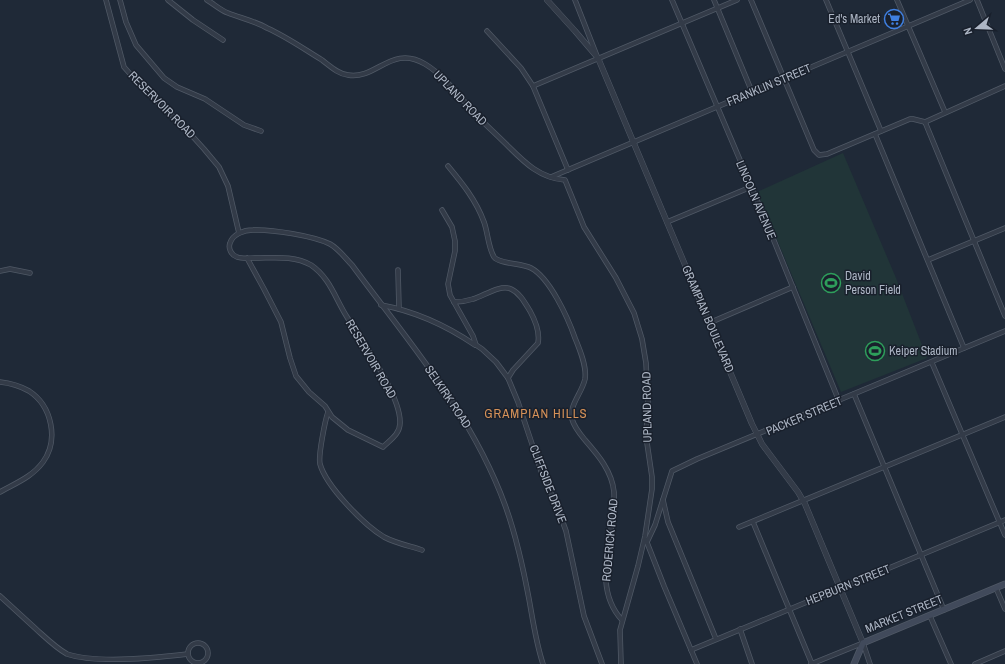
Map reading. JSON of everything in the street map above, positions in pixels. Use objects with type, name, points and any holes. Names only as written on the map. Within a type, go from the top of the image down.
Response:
[{"type":"main road","name":"MARKET STREET","points":[[863,643],[1005,584]]},
{"type":"main road","points":[[854,664],[863,643]]},
{"type":"street","name":"RESERVOIR ROAD","points":[[106,0],[124,67],[140,85],[185,128],[219,167],[228,186],[239,233],[232,239],[230,246],[230,250],[234,256],[299,260],[310,265],[322,275],[334,291],[346,316],[373,359],[400,411],[400,428],[398,433],[383,447],[348,430],[328,412],[325,406],[309,392],[296,376],[281,322],[247,258]]},
{"type":"street","points":[[120,0],[126,22],[136,45],[164,78],[205,99],[244,125],[261,131]]},
{"type":"street","points":[[168,0],[192,20],[223,40]]},
{"type":"street","name":"UPLAND ROAD","points":[[207,0],[227,12],[267,27],[298,44],[333,68],[347,75],[362,74],[388,62],[401,58],[410,58],[422,62],[441,77],[478,117],[524,161],[538,172],[565,180],[584,227],[626,294],[641,334],[646,363],[648,402],[646,436],[652,477],[650,505],[636,576],[622,620],[620,638],[621,664]]},
{"type":"street","name":"GRAMPIAN BOULEVARD","points":[[547,0],[576,31],[598,58],[757,435],[772,459],[790,480],[803,501],[863,643]]},
{"type":"street","points":[[575,0],[598,58]]},
{"type":"street","name":"LINCOLN AVENUE","points":[[672,0],[793,287],[839,401]]},
{"type":"street","points":[[714,0],[752,92]]},
{"type":"street","points":[[533,86],[736,0]]},
{"type":"street","points":[[751,0],[814,150],[819,155],[827,154],[910,119],[925,122],[1005,86]]},
{"type":"street","points":[[826,0],[881,131]]},
{"type":"street","points":[[898,0],[945,112]]},
{"type":"street","name":"FRANKLIN STREET","points":[[568,170],[970,0]]},
{"type":"street","points":[[976,0],[1005,69]]},
{"type":"street","points":[[487,31],[521,68],[533,86],[568,170],[551,177]]},
{"type":"street","points":[[925,122],[1005,316]]},
{"type":"street","points":[[875,134],[964,348]]},
{"type":"street","name":"RODERICK ROAD","points":[[448,166],[475,202],[484,224],[490,248],[494,257],[502,262],[525,265],[537,272],[558,300],[574,334],[582,358],[585,375],[582,388],[572,410],[572,419],[580,434],[606,468],[614,487],[614,504],[607,549],[606,583],[612,607],[622,620]]},
{"type":"street","points":[[667,222],[751,187]]},
{"type":"street","points":[[442,210],[452,227],[455,241],[455,251],[448,284],[450,294],[476,345]]},
{"type":"street","points":[[928,260],[1005,228]]},
{"type":"street","name":"SELKIRK ROAD","points":[[239,233],[254,230],[269,231],[291,234],[331,245],[352,265],[445,391],[472,434],[488,466],[505,506],[519,552],[534,630],[543,664]]},
{"type":"street","points":[[0,270],[10,269],[30,273]]},
{"type":"street","points":[[398,270],[399,309]]},
{"type":"street","points":[[709,323],[793,287]]},
{"type":"street","points":[[454,302],[471,299],[496,290],[507,288],[516,292],[527,306],[536,324],[539,337],[538,344],[513,370],[508,378]]},
{"type":"street","name":"CLIFFSIDE DRIVE","points":[[381,305],[399,309],[442,326],[476,345],[496,362],[508,378],[518,402],[541,471],[566,531],[584,616],[602,664]]},
{"type":"street","name":"PACKER STREET","points":[[647,542],[655,526],[672,471],[697,459],[932,363],[1005,331]]},
{"type":"street","points":[[932,363],[1005,535]]},
{"type":"street","points":[[0,382],[20,386],[38,399],[48,414],[52,433],[51,444],[48,452],[36,470],[26,478],[0,492]]},
{"type":"street","points":[[854,394],[944,610]]},
{"type":"street","points":[[328,412],[325,423],[320,462],[327,478],[361,519],[385,537],[422,550]]},
{"type":"street","points":[[739,527],[1005,417]]},
{"type":"street","points":[[663,498],[670,528],[716,640]]},
{"type":"street","name":"HEPBURN STREET","points":[[691,650],[1005,520]]},
{"type":"street","points":[[754,522],[811,664]]},
{"type":"street","points":[[645,536],[697,664]]},
{"type":"street","points":[[996,588],[1005,609]]},
{"type":"street","points":[[0,596],[50,642],[67,654],[83,660],[129,662],[188,654]]},
{"type":"street","points":[[930,616],[951,664]]},
{"type":"street","points":[[740,629],[752,664]]},
{"type":"street","points":[[198,643],[205,646],[208,653],[206,660],[199,664],[192,661],[188,654],[191,647],[198,643]]},
{"type":"street","points":[[863,643],[870,664]]},
{"type":"street","name":"MARKET STREET","points":[[811,664],[863,643]]},
{"type":"street","points":[[975,664],[1005,651]]},
{"type":"green space","points":[[843,153],[896,278],[927,358],[841,392],[757,192]]},
{"type":"place","name":"Ed's Market","points":[[894,19]]},
{"type":"place","name":"David Person Field","points":[[831,283]]},
{"type":"place","name":"Keiper Stadium","points":[[875,351]]},
{"type":"district","name":"GRAMPIAN HILLS","points":[[536,413]]}]
